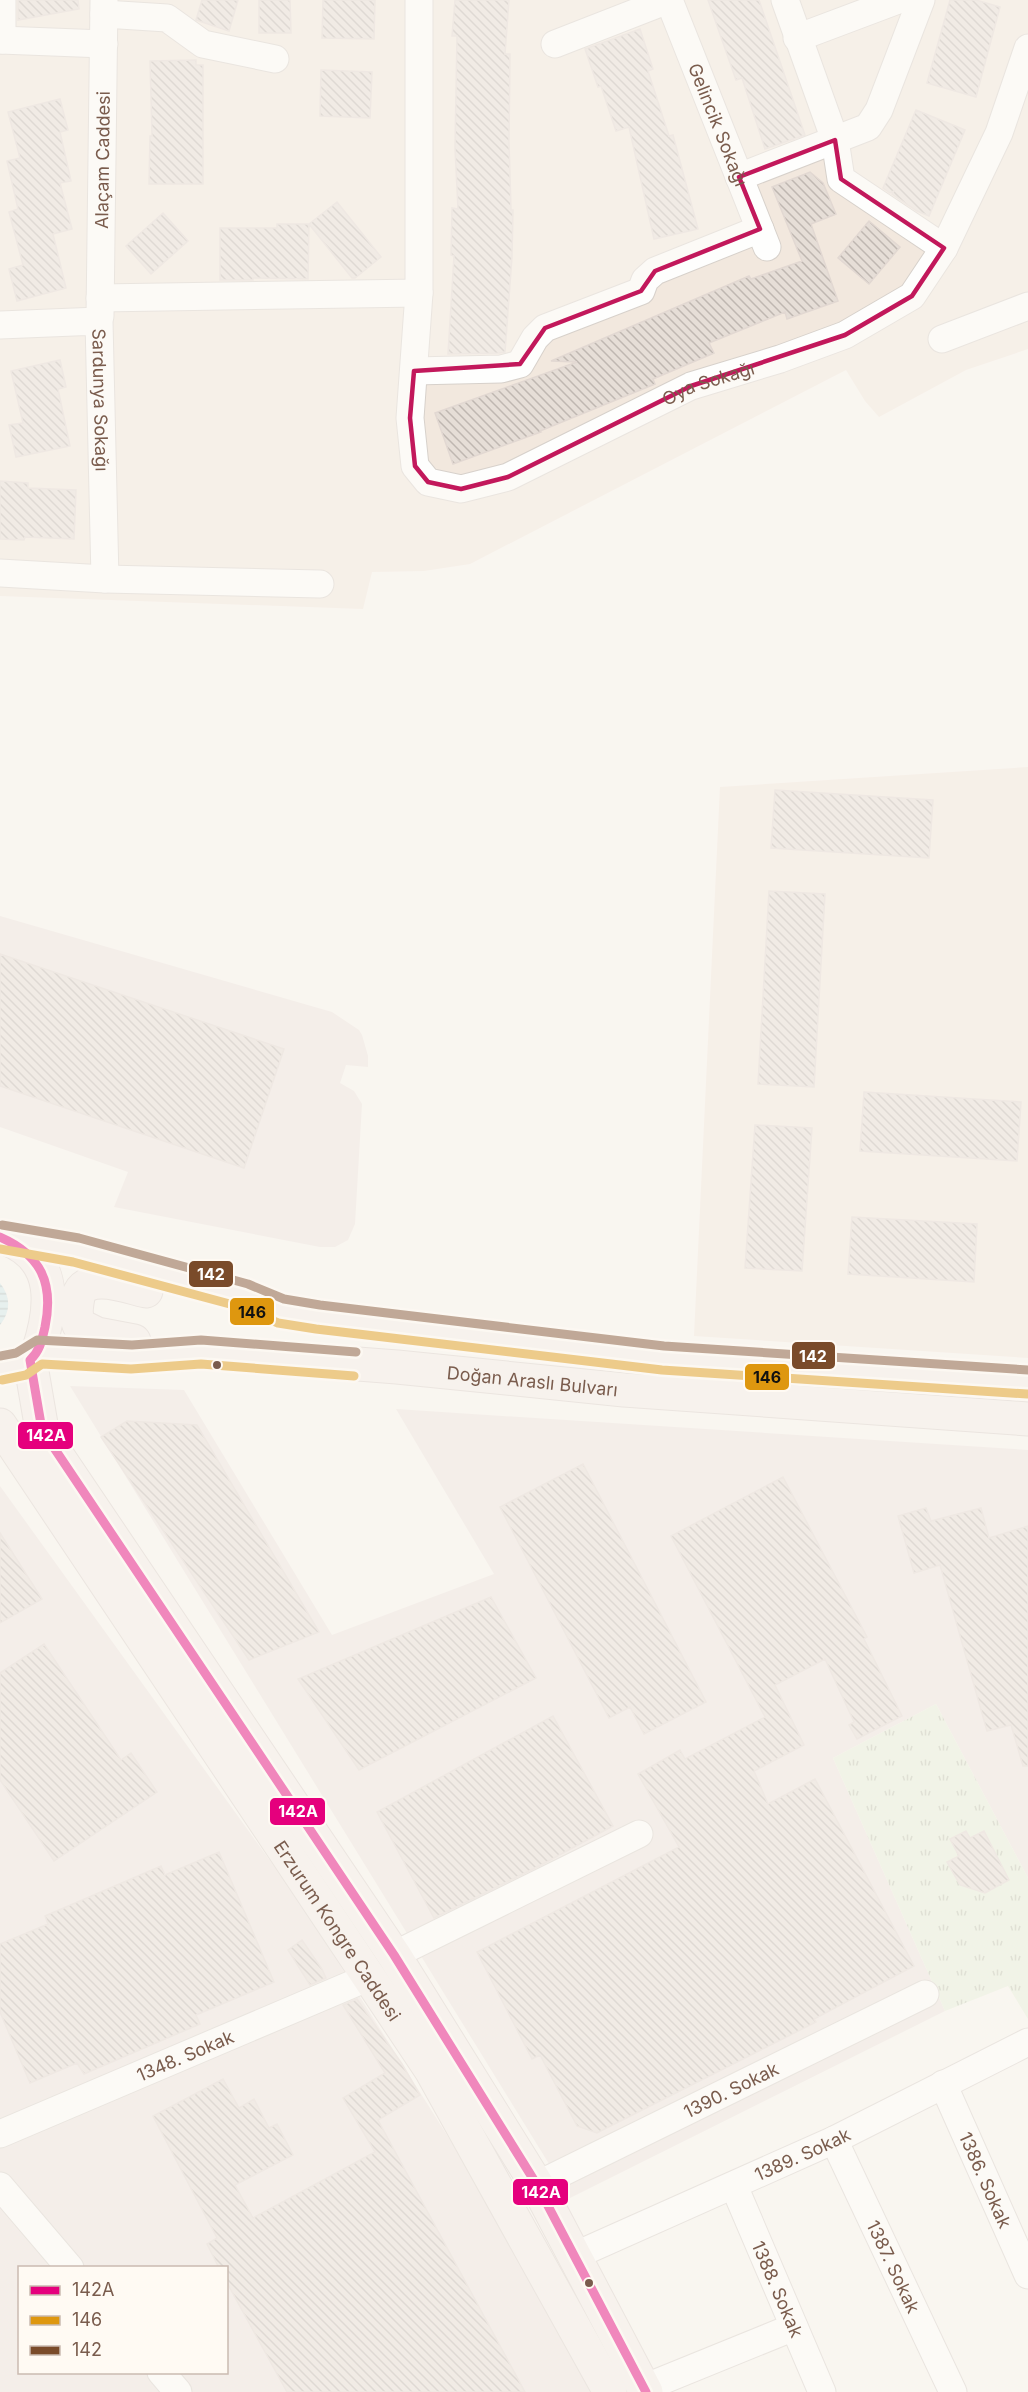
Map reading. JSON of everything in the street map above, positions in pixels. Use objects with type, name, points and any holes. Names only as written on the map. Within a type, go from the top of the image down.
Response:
[{"type":"main road","name":"Doğan Araslı Bulvarı","points":[[0,1237],[76,1250],[245,1296],[281,1311],[318,1317],[663,1358],[1028,1382]]},
{"type":"main road","points":[[0,1237],[22,1247],[40,1266],[45,1277],[50,1303],[23,1360]]},
{"type":"main road","points":[[201,1352],[97,1334],[87,1330],[79,1325],[75,1315],[80,1292],[88,1284],[98,1281],[218,1307],[249,1312],[281,1311]]},
{"type":"main road","name":"Doğan Araslı Bulvarı","points":[[23,1360],[201,1352],[397,1366],[624,1390],[1028,1419]]},
{"type":"main road","name":"Erzurum Kongre Caddesi","points":[[23,1360],[42,1430],[394,1955],[537,2185],[645,2390]]},
{"type":"main road","name":"Erzurum Kongre Caddesi","points":[[0,1425],[430,2070],[610,2392]]},
{"type":"street","points":[[2,0],[1,40],[104,44]]},
{"type":"street","name":"Oya Sokağı","points":[[419,0],[419,293],[410,418],[415,466],[428,482],[461,489],[508,477],[691,386],[780,359],[845,335],[912,296],[944,248],[999,133],[1028,48]]},
{"type":"street","points":[[555,44],[669,0]]},
{"type":"street","name":"Gelincik Sokağı","points":[[414,371],[501,369],[520,364],[535,338],[545,328],[641,291],[645,280],[655,272],[763,238],[669,0]]},
{"type":"street","points":[[784,0],[835,140],[841,179],[944,248]]},
{"type":"street","points":[[797,38],[898,0]]},
{"type":"street","points":[[739,177],[868,127],[879,110],[921,0]]},
{"type":"street","points":[[104,7],[167,18],[203,44],[275,59]]},
{"type":"street","name":"Alaçam Caddesi","points":[[100,309],[104,7]]},
{"type":"street","points":[[100,309],[419,293]]},
{"type":"street","points":[[942,339],[1028,306]]},
{"type":"street","name":"Sardunya Sokağı","points":[[0,325],[100,309],[105,579]]},
{"type":"street","points":[[0,573],[105,579],[320,584]]},
{"type":"street","points":[[394,1955],[639,1834]]},
{"type":"street","name":"1348. Sokak","points":[[0,2134],[369,1977]]},
{"type":"street","name":"1390. Sokak","points":[[537,2185],[925,1994]]},
{"type":"street","name":"1389. Sokak","points":[[574,2256],[834,2140],[1028,2042]]},
{"type":"street","name":"1386. Sokak","points":[[943,2084],[1028,2275]]},
{"type":"street","name":"1387. Sokak","points":[[834,2140],[952,2392]]},
{"type":"street","points":[[0,2186],[68,2266]]},
{"type":"street","name":"1388. Sokak","points":[[734,2186],[822,2392]]},
{"type":"street","points":[[645,2390],[794,2327]]},
{"type":"street","points":[[162,2374],[178,2392]]},
{"type":"highlighted area","points":[[835,140],[841,179],[944,248],[912,296],[845,335],[691,386],[508,477],[461,489],[428,482],[415,466],[410,418],[414,371],[520,364],[545,328],[641,291],[655,271],[760,229],[739,177]]},
{"type":"shaded area","points":[[0,0],[1028,0],[1028,349],[966,370],[879,417],[865,401],[846,370],[470,564],[424,571],[372,572],[363,609],[0,596]]},
{"type":"shaded area","points":[[1028,767],[1028,1358],[694,1336],[720,787]]},
{"type":"shaded area","points":[[0,916],[332,1012],[359,1030],[368,1056],[368,1067],[346,1065],[340,1083],[354,1091],[362,1104],[355,1224],[348,1240],[335,1247],[320,1247],[114,1207],[128,1172],[0,1127]]},
{"type":"shaded area","points":[[70,1386],[184,1390],[332,1635],[494,1574],[396,1409],[1028,1450],[1028,1878],[936,1704],[833,1758],[945,2011],[570,2198]]},
{"type":"shaded area","points":[[0,1486],[302,1905],[503,2224],[596,2392],[0,2392]]},
{"type":"green space","points":[[936,1704],[1028,1878],[1028,2019],[1008,1986],[945,2011],[833,1758]]},
{"type":"water","points":[[0,1283],[8,1299],[8,1309],[0,1325]]},
{"type":"building","points":[[18,0],[78,0],[79,9],[18,20]]},
{"type":"building","points":[[202,0],[238,0],[229,31],[196,20]]},
{"type":"building","points":[[259,0],[290,0],[291,33],[259,33]]},
{"type":"building","points":[[323,0],[375,0],[374,39],[322,38]]},
{"type":"building","points":[[455,0],[509,0],[505,54],[510,54],[509,142],[511,210],[513,210],[512,257],[505,352],[499,353],[448,354],[454,256],[451,255],[452,208],[458,209],[455,148],[457,36],[452,36]]},
{"type":"building","points":[[708,0],[759,0],[805,135],[765,149],[742,78],[736,80]]},
{"type":"building","points":[[950,0],[976,0],[1000,7],[976,97],[927,83]]},
{"type":"building","points":[[640,29],[653,69],[648,71],[669,136],[673,135],[698,229],[654,239],[629,127],[616,131],[601,86],[598,87],[585,49]]},
{"type":"building","points":[[196,60],[196,65],[203,65],[203,184],[149,184],[150,136],[152,136],[150,61]]},
{"type":"building","points":[[321,70],[372,72],[370,118],[320,116]]},
{"type":"building","points":[[60,99],[68,130],[60,132],[71,181],[60,183],[72,229],[53,234],[66,288],[17,301],[9,269],[23,265],[9,212],[18,209],[7,161],[20,158],[8,112]]},
{"type":"building","points":[[916,110],[965,130],[929,216],[917,211],[892,194],[894,191],[890,193],[883,188]]},
{"type":"building","points":[[810,172],[823,183],[836,214],[811,224],[838,301],[787,319],[785,312],[709,343],[714,353],[653,379],[655,384],[541,432],[453,464],[435,413],[577,362],[551,361],[749,276],[751,279],[802,261],[772,187]]},
{"type":"building","points":[[337,202],[381,257],[355,278],[352,278],[309,224]]},
{"type":"building","points":[[163,213],[188,241],[151,274],[126,246]]},
{"type":"building","points":[[869,221],[900,247],[869,284],[838,258]]},
{"type":"building","points":[[277,224],[309,224],[308,279],[220,280],[220,228],[277,228]]},
{"type":"building","points":[[60,360],[66,387],[58,389],[70,446],[16,457],[9,425],[23,423],[11,371]]},
{"type":"building","points":[[0,481],[28,483],[28,488],[76,490],[74,539],[25,537],[24,540],[0,539]]},
{"type":"building","points":[[775,790],[933,800],[929,858],[771,848]]},
{"type":"building","points":[[769,891],[825,894],[814,1087],[758,1084]]},
{"type":"building","points":[[0,954],[284,1049],[244,1168],[0,1086]]},
{"type":"building","points":[[864,1092],[1021,1102],[1017,1161],[860,1151]]},
{"type":"building","points":[[755,1125],[812,1128],[802,1271],[745,1268]]},
{"type":"building","points":[[852,1217],[977,1224],[974,1282],[848,1274]]},
{"type":"building","points":[[127,1421],[197,1425],[319,1632],[249,1660],[101,1437]]},
{"type":"building","points":[[583,1464],[706,1702],[644,1734],[630,1707],[609,1718],[500,1507]]},
{"type":"building","points":[[783,1477],[867,1637],[864,1639],[902,1716],[857,1739],[849,1725],[854,1722],[825,1659],[775,1685],[804,1745],[754,1771],[768,1804],[815,1779],[914,1966],[814,2019],[816,2022],[597,2133],[577,2126],[540,2055],[532,2059],[477,1952],[679,1847],[638,1774],[680,1750],[685,1759],[765,1717],[671,1536]]},
{"type":"building","points":[[926,1508],[931,1521],[981,1508],[989,1538],[1028,1526],[1028,1766],[1023,1766],[1011,1725],[987,1731],[940,1565],[914,1573],[898,1516]]},
{"type":"building","points":[[0,1533],[42,1599],[0,1623]]},
{"type":"building","points":[[491,1597],[536,1678],[359,1770],[298,1679]]},
{"type":"building","points":[[44,1644],[121,1760],[131,1753],[157,1792],[54,1861],[0,1780],[0,1673]]},
{"type":"building","points":[[553,1716],[613,1826],[434,1918],[377,1812]]},
{"type":"building","points":[[966,1831],[970,1838],[984,1831],[1009,1880],[985,1893],[960,1885],[947,1862],[959,1856],[950,1839]]},
{"type":"building","points":[[219,1852],[274,1982],[196,2015],[200,2024],[84,2074],[77,2063],[30,2083],[0,2012],[0,1944],[48,1924],[45,1916],[161,1866],[165,1875]]},
{"type":"building","points":[[302,1940],[326,1978],[310,1985],[288,1950]]},
{"type":"building","points":[[357,1999],[402,2064],[420,2095],[378,2120],[525,2392],[287,2392],[228,2285],[228,2266],[218,2266],[207,2244],[217,2238],[153,2116],[223,2079],[239,2108],[254,2099],[269,2128],[277,2124],[293,2155],[235,2185],[253,2218],[375,2152],[343,2098],[385,2073],[343,2005]]},
{"type":"transit line","name":"142","points":[[2,1225],[79,1238],[248,1284],[284,1299],[320,1305],[664,1346],[1028,1370]]},
{"type":"transit line","name":"142A","points":[[0,1237],[26,1252],[35,1262],[46,1284],[48,1297],[45,1327],[42,1341],[30,1360],[42,1430],[394,1955],[537,2185],[646,2392]]},
{"type":"transit line","name":"146","points":[[0,1249],[73,1262],[241,1307],[278,1323],[316,1329],[662,1370],[1027,1394]]},
{"type":"transit line","name":"142","points":[[0,1356],[16,1353],[37,1340],[132,1345],[201,1340],[356,1352]]},
{"type":"transit line","name":"146","points":[[2,1380],[26,1375],[42,1364],[131,1369],[201,1364],[354,1376]]}]
